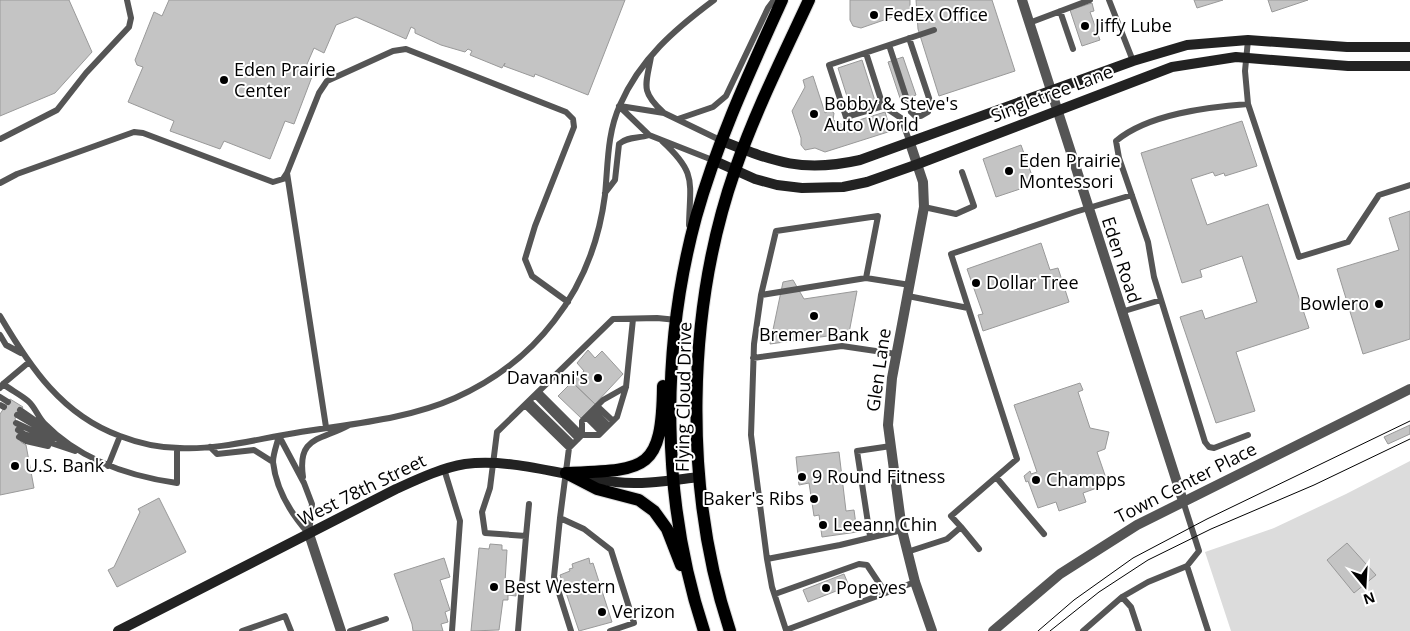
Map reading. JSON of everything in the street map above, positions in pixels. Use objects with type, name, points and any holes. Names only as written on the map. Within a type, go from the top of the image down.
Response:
[{"type":"main road","name":"Flying Cloud Drive","points":[[704,631],[694,600],[686,563],[675,480],[672,362],[677,320],[689,245],[715,160],[782,0]]},
{"type":"main road","name":"Flying Cloud Drive","points":[[730,631],[709,549],[700,477],[699,339],[712,257],[735,170],[809,0]]},
{"type":"main road","points":[[566,473],[622,471],[642,463],[650,455],[659,438],[663,418],[663,380],[672,362]]},
{"type":"main road","points":[[566,473],[596,489],[639,500],[654,511],[667,529],[694,600]]},
{"type":"street","name":"Eden Road","points":[[1022,0],[1055,110],[1183,501]]},
{"type":"street","name":"Singletree Lane","points":[[722,140],[784,163],[816,167],[860,160],[1050,90],[1133,61],[1188,45],[1248,40],[1347,47],[1410,47]]},
{"type":"street","name":"Singletree Lane","points":[[715,160],[735,170],[777,185],[822,188],[867,182],[1172,67],[1206,61],[1247,58],[1348,66],[1410,66]]},
{"type":"street","name":"Glen Lane","points":[[910,143],[918,164],[925,192],[924,207],[896,354],[889,404],[891,446],[902,530],[915,582],[932,631]]},
{"type":"street","name":"Town Center Place","points":[[993,631],[1060,574],[1136,525],[1410,389]]},
{"type":"street","name":"West 78th Street","points":[[118,631],[420,477],[464,464],[492,463],[617,482],[700,477]]},
{"type":"street","points":[[309,534],[341,631]]},
{"type":"lane","points":[[0,139],[46,117],[66,101],[86,73],[129,27],[131,18],[127,0]]},
{"type":"lane","points":[[0,316],[22,354],[45,385],[72,409],[98,426],[120,436],[177,448],[210,447],[326,428],[420,410],[454,399],[487,382],[532,346],[568,302],[579,282],[596,241],[605,194],[609,141],[619,106],[636,76],[672,32],[714,0]]},
{"type":"lane","points":[[678,119],[705,111],[720,103],[726,96],[768,8],[774,0]]},
{"type":"lane","points":[[1029,23],[1090,0]]},
{"type":"lane","points":[[1109,0],[1133,61]]},
{"type":"lane","points":[[1060,11],[1073,49]]},
{"type":"lane","points":[[883,106],[846,117],[829,65],[934,30]]},
{"type":"lane","points":[[889,45],[911,112],[915,116],[922,116],[928,112],[930,105],[909,38]]},
{"type":"lane","points":[[1248,40],[1248,104],[1300,257],[1348,242],[1379,195],[1410,185]]},
{"type":"lane","points":[[0,183],[17,174],[134,132],[143,133],[273,182],[283,179],[323,85],[330,79],[345,72],[398,50],[411,51],[566,112],[573,119],[574,126],[532,235],[525,259],[532,276],[568,302]]},
{"type":"lane","points":[[866,53],[883,106],[901,118],[910,143]]},
{"type":"lane","points":[[652,55],[646,91],[648,96],[664,113]]},
{"type":"lane","points":[[1248,104],[1216,106],[1166,118],[1128,132],[1116,141],[1148,242],[1154,277],[1205,442],[1209,447],[1214,448],[1248,434]]},
{"type":"lane","points":[[619,106],[664,113],[722,140]]},
{"type":"lane","points":[[619,106],[649,135],[715,160]]},
{"type":"lane","points":[[901,118],[911,112]]},
{"type":"lane","points":[[605,194],[615,180],[619,144],[628,138],[640,138],[649,135]]},
{"type":"lane","points":[[662,141],[685,165],[690,180],[689,245]]},
{"type":"lane","points":[[924,207],[956,214],[974,206],[962,172]]},
{"type":"lane","points":[[287,173],[326,428]]},
{"type":"lane","points":[[979,549],[951,516],[1017,459],[951,254],[1087,208],[1132,195]]},
{"type":"lane","points":[[866,278],[878,216],[776,231],[761,295],[754,358],[751,435],[767,559],[786,631],[915,582]]},
{"type":"lane","points":[[761,295],[866,278],[910,285]]},
{"type":"lane","points":[[908,296],[968,308]]},
{"type":"lane","points":[[1121,312],[1161,300]]},
{"type":"lane","points":[[526,536],[485,534],[482,512],[490,488],[497,432],[613,319],[657,318],[677,320]]},
{"type":"lane","points":[[576,441],[599,435],[617,417],[626,387],[633,319]]},
{"type":"lane","points":[[0,334],[6,345],[22,354]]},
{"type":"lane","points":[[754,358],[842,346],[896,354]]},
{"type":"lane","points":[[28,363],[1,386],[28,401],[44,422],[79,452]]},
{"type":"lane","points":[[572,631],[554,576],[566,473],[582,421],[626,387]]},
{"type":"lane","points":[[537,394],[576,441]]},
{"type":"lane","points":[[0,397],[2,408]]},
{"type":"lane","points":[[527,403],[576,441]]},
{"type":"lane","points":[[592,412],[607,427]]},
{"type":"lane","points":[[592,412],[607,427]]},
{"type":"lane","points":[[19,413],[79,452]]},
{"type":"lane","points":[[304,483],[301,460],[306,447],[317,438],[330,436],[353,423]]},
{"type":"lane","points":[[79,452],[26,441],[18,430],[79,452],[108,466],[141,478],[177,483],[177,448]]},
{"type":"lane","points":[[108,466],[120,436]]},
{"type":"lane","points":[[278,436],[304,483],[312,504],[309,534]]},
{"type":"lane","points":[[278,436],[273,462],[291,513],[309,534]]},
{"type":"lane","points":[[870,536],[857,451],[891,446]]},
{"type":"lane","points":[[210,447],[217,454],[254,450],[273,462]]},
{"type":"lane","points":[[444,470],[460,521],[452,631]]},
{"type":"lane","points":[[996,477],[1044,534]]},
{"type":"lane","points":[[1082,631],[1122,598],[1148,582],[1187,566],[1199,552],[1183,501]]},
{"type":"lane","points":[[518,631],[529,504]]},
{"type":"lane","points":[[560,518],[584,528],[611,550],[634,623],[610,631]]},
{"type":"lane","points":[[907,552],[947,539],[961,527]]},
{"type":"lane","points":[[767,559],[840,545],[870,536],[902,530]]},
{"type":"lane","points":[[775,594],[859,564],[867,565],[885,592]]},
{"type":"lane","points":[[1187,566],[1208,631]]},
{"type":"lane","points":[[1122,598],[1131,608],[1139,631]]},
{"type":"lane","points":[[242,631],[285,616],[291,631]]},
{"type":"lane","points":[[350,631],[386,619]]},
{"type":"shaded area","points":[[1410,461],[1410,631],[1231,631],[1205,552],[1274,528]]},
{"type":"building","points":[[0,0],[69,0],[92,52],[55,93],[0,116]]},
{"type":"building","name":"Eden Prairie Center","points":[[169,0],[625,0],[588,95],[535,74],[534,77],[504,66],[505,63],[502,68],[470,55],[472,51],[468,49],[465,52],[441,45],[415,33],[415,29],[411,27],[406,39],[356,17],[336,25],[324,53],[314,48],[304,71],[313,74],[294,124],[285,121],[270,159],[224,141],[220,149],[170,131],[174,121],[128,102],[143,67],[137,65],[135,60],[154,12],[162,16]]},
{"type":"building","name":"FedEx Office","points":[[850,0],[910,0],[910,11],[861,28],[853,26],[850,20]]},
{"type":"building","points":[[916,0],[992,0],[1015,71],[939,96],[918,29]]},
{"type":"building","points":[[1194,0],[1223,0],[1197,8]]},
{"type":"building","points":[[1268,0],[1308,0],[1272,12]]},
{"type":"building","name":"Jiffy Lube","points":[[1092,3],[1094,11],[1090,12],[1100,40],[1082,46],[1070,10]]},
{"type":"building","points":[[903,57],[916,95],[911,97],[913,100],[902,104],[888,62]]},
{"type":"building","points":[[862,60],[876,104],[852,112],[838,68]]},
{"type":"building","name":"Bobby & Steve's Auto World","points":[[813,76],[825,113],[830,110],[834,113],[833,120],[843,125],[885,112],[891,131],[825,152],[815,148],[805,150],[801,145],[801,138],[792,111],[805,87],[803,80]]},
{"type":"building","points":[[1242,121],[1257,166],[1225,176],[1224,173],[1215,176],[1213,172],[1191,179],[1207,225],[1268,204],[1309,328],[1236,352],[1255,411],[1216,423],[1180,317],[1202,310],[1205,319],[1257,302],[1242,256],[1200,270],[1202,277],[1182,283],[1141,153]]},
{"type":"building","name":"Eden Prairie Montessori","points":[[1021,145],[1035,184],[996,197],[983,159]]},
{"type":"building","name":"Bowlero","points":[[1410,211],[1410,339],[1363,354],[1337,269],[1399,250],[1389,218]]},
{"type":"building","points":[[1041,243],[1050,270],[1058,268],[1069,302],[983,331],[978,315],[983,314],[967,269]]},
{"type":"building","name":"Bremer Bank","points":[[793,280],[804,299],[857,291],[849,333],[770,344],[783,282]]},
{"type":"building","name":"Davanni's","points":[[588,350],[595,358],[602,351],[623,374],[595,404],[572,382],[584,371],[577,363]]},
{"type":"building","points":[[572,382],[595,404],[581,418],[558,396]]},
{"type":"building","points":[[1080,383],[1083,390],[1078,392],[1090,428],[1109,432],[1105,449],[1097,452],[1108,484],[1083,493],[1086,502],[1059,511],[1056,502],[1038,508],[1028,481],[1026,482],[1024,476],[1030,471],[1031,474],[1037,472],[1014,405]]},
{"type":"building","name":"U.S. Bank","points":[[10,399],[23,407],[15,418],[21,442],[26,445],[34,488],[0,495],[0,414]]},
{"type":"building","points":[[1410,425],[1410,434],[1388,444],[1384,437]]},
{"type":"building","points":[[839,452],[846,511],[854,510],[857,532],[822,537],[819,515],[814,516],[809,483],[799,485],[796,457]]},
{"type":"building","points":[[159,498],[186,552],[117,587],[108,570],[114,567],[140,512],[138,509]]},
{"type":"building","points":[[1347,543],[1376,575],[1354,593],[1327,560]]},
{"type":"building","name":"Best Western","points":[[490,544],[502,545],[502,550],[507,550],[505,582],[509,582],[509,587],[516,588],[516,596],[508,595],[508,600],[503,600],[499,630],[471,631],[479,548],[489,549]]},
{"type":"building","points":[[444,558],[450,577],[440,580],[450,610],[445,612],[448,622],[441,624],[443,631],[413,631],[394,574]]},
{"type":"building","points":[[589,558],[590,564],[593,563],[612,622],[579,631],[560,575],[570,571],[569,569],[573,568],[572,564]]},
{"type":"building","name":"Popeyes","points":[[844,574],[849,586],[808,602],[803,590]]},
{"type":"tram line","points":[[1038,631],[1074,600],[1133,558],[1207,519],[1410,421]]},
{"type":"tram line","points":[[1050,631],[1099,592],[1148,560],[1211,529],[1314,485],[1410,439]]},
{"type":"place","name":"FedEx Office","points":[[874,15]]},
{"type":"place","name":"Jiffy Lube","points":[[1085,26]]},
{"type":"place","name":"Eden Prairie Center","points":[[224,80]]},
{"type":"place","name":"Bobby & Steve's Auto World","points":[[814,114]]},
{"type":"place","name":"Eden Prairie Montessori","points":[[1009,171]]},
{"type":"place","name":"Dollar Tree","points":[[976,283]]},
{"type":"place","name":"Bowlero","points":[[1379,304]]},
{"type":"place","name":"Bremer Bank","points":[[814,316]]},
{"type":"place","name":"Davanni's","points":[[598,378]]},
{"type":"place","name":"U.S. Bank","points":[[15,466]]},
{"type":"place","name":"9 Round Fitness","points":[[802,477]]},
{"type":"place","name":"Champps","points":[[1036,480]]},
{"type":"place","name":"Baker's Ribs","points":[[814,499]]},
{"type":"place","name":"Leeann Chin","points":[[823,525]]},
{"type":"place","name":"Best Western","points":[[494,587]]},
{"type":"place","name":"Popeyes","points":[[826,588]]},
{"type":"place","name":"Verizon","points":[[602,612]]}]
